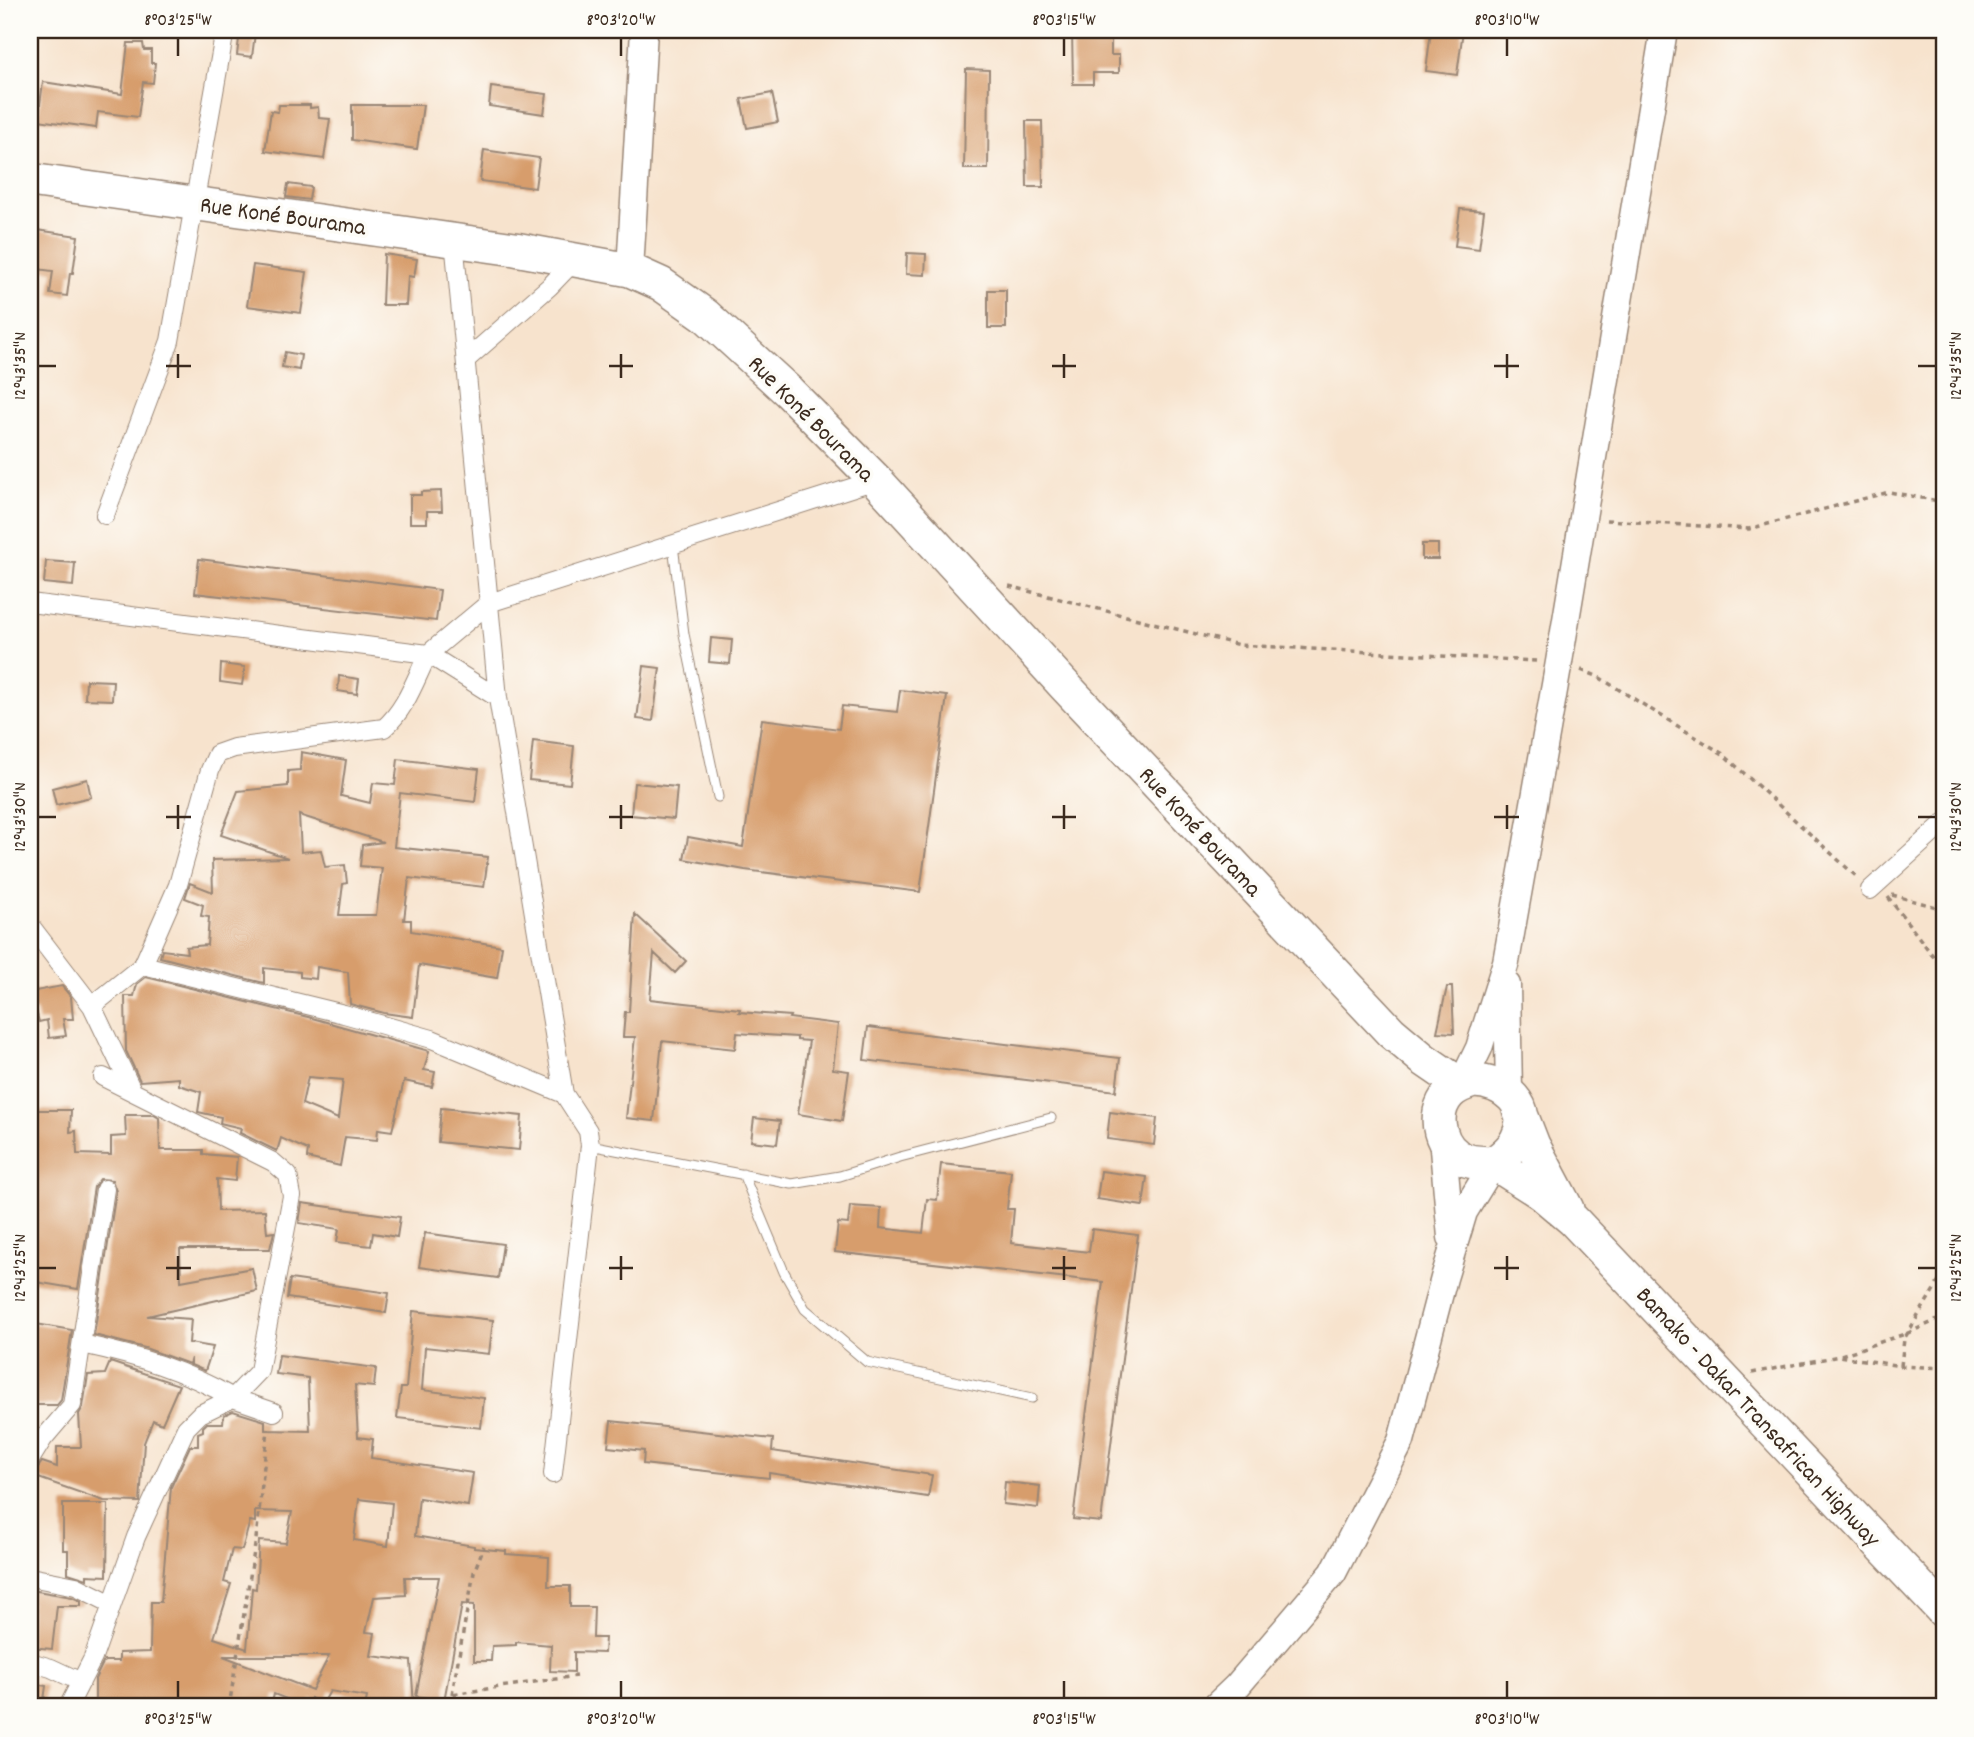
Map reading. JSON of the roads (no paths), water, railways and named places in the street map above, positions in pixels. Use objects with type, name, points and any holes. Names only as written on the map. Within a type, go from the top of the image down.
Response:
[{"type":"highway","name":"Rue Koné Bourama","points":[[30,180],[454,240],[575,260],[630,270],[661,285],[705,315],[789,392],[876,480],[1065,686],[1391,1032],[1423,1059],[1461,1085]]},
{"type":"highway","name":"Rue Koné Bourama","points":[[1391,1032],[1424,1091],[1442,1138]]},
{"type":"highway","points":[[1486,1081],[1499,1085],[1513,1098],[1522,1120],[1518,1137],[1509,1152],[1494,1163],[1464,1159],[1451,1151],[1442,1138],[1439,1123],[1441,1108],[1448,1094],[1461,1085],[1486,1081]]},
{"type":"highway","name":"Bamako - Dakar Transafrican Highway","points":[[1513,1098],[1533,1145],[1573,1220]]},
{"type":"highway","name":"Bamako - Dakar Transafrican Highway","points":[[1494,1163],[1541,1193],[1573,1220],[1944,1612]]},
{"type":"main road","points":[[630,270],[644,30]]},
{"type":"main road","points":[[1461,1085],[1479,1048],[1506,962],[1559,662],[1664,30]]},
{"type":"main road","points":[[1506,962],[1513,1098]]},
{"type":"main road","points":[[1442,1138],[1452,1250]]},
{"type":"main road","points":[[1215,1707],[1237,1686],[1332,1573],[1401,1441],[1464,1212],[1494,1163]]},
{"type":"street","points":[[105,515],[170,341],[225,30]]},
{"type":"street","points":[[454,240],[498,698],[564,1094],[588,1131],[590,1145],[553,1474]]},
{"type":"street","points":[[467,359],[549,287],[575,260]]},
{"type":"street","points":[[92,1006],[143,965],[178,885],[210,770],[217,754],[234,748],[384,728],[402,708],[428,654],[489,603],[876,480]]},
{"type":"street","points":[[30,603],[428,654],[498,698]]},
{"type":"street","points":[[1870,890],[1944,823]]},
{"type":"street","points":[[30,925],[92,1006],[132,1093]]},
{"type":"street","points":[[143,965],[344,1014],[432,1039],[564,1094]]},
{"type":"street","points":[[68,1707],[93,1658],[136,1537],[186,1428],[200,1414],[233,1398],[259,1371],[292,1196],[288,1175],[273,1162],[103,1077]]},
{"type":"street","points":[[30,1460],[43,1439],[72,1405],[105,1189]]},
{"type":"street","points":[[82,1344],[134,1356],[200,1379],[233,1398],[274,1412]]},
{"type":"street","points":[[30,1577],[76,1586],[112,1604]]},
{"type":"street","points":[[30,1662],[81,1682]]},
{"type":"lane","points":[[673,545],[684,634],[718,797]]},
{"type":"lane","points":[[590,1145],[792,1184],[840,1176],[900,1157],[1051,1118]]},
{"type":"lane","points":[[743,1174],[784,1272],[805,1309],[867,1362],[1032,1398]]}]
